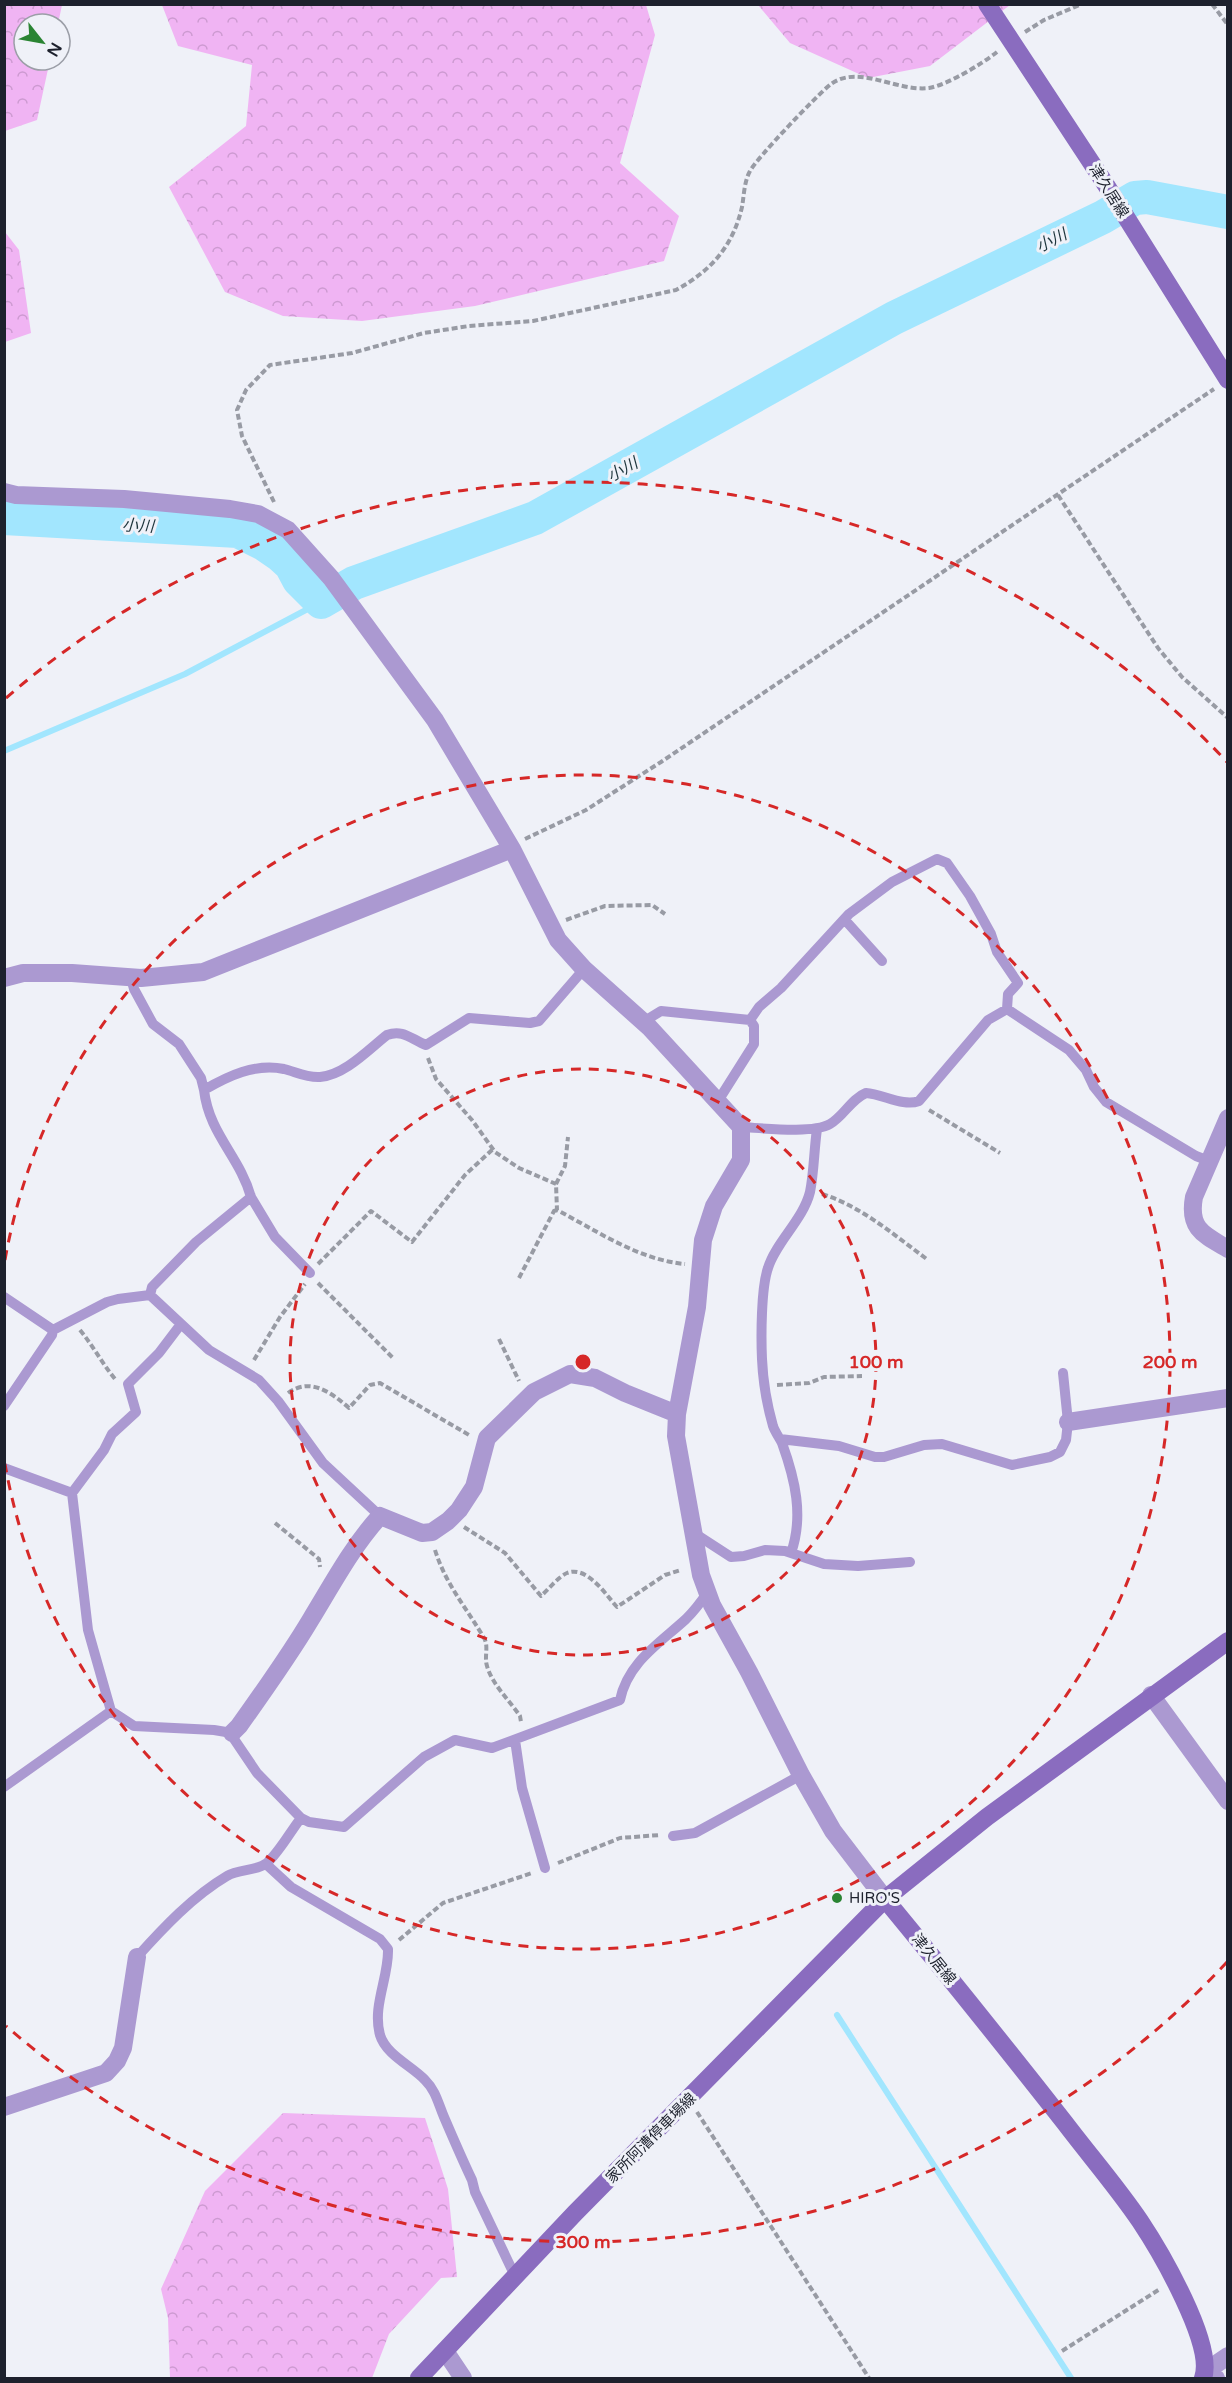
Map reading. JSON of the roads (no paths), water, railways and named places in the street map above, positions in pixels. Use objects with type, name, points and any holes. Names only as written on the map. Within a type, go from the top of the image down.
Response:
[{"type":"main road","name":"津久居線","points":[[987,4],[1106,185],[1223,383]]},
{"type":"main road","points":[[885,1899],[987,1817],[1227,1641]]},
{"type":"main road","name":"津久居線","points":[[885,1899],[990,2027],[1131,2209],[1153,2242],[1194,2320],[1208,2376]]},
{"type":"main road","name":"家所阿漕停車場線","points":[[419,2379],[515,2276],[885,1899]]},
{"type":"street","points":[[4,492],[16,495],[124,499],[230,509],[258,514],[288,530],[331,578],[435,720],[512,848],[558,940],[584,969],[643,1022],[741,1127],[741,1160],[714,1206],[703,1240],[697,1307],[677,1414],[676,1436],[699,1565],[707,1593],[801,1775],[833,1831],[885,1899]]},
{"type":"street","points":[[4,978],[23,973],[72,973],[131,978],[203,972],[512,848]]},
{"type":"street","points":[[1227,1118],[1194,1197],[1191,1211],[1195,1225],[1202,1234],[1227,1249]]},
{"type":"street","points":[[232,1733],[282,1665],[351,1551],[380,1516],[414,1531],[429,1532],[452,1518],[474,1487],[487,1438],[534,1392],[570,1374],[580,1375],[595,1378],[677,1414]]},
{"type":"street","points":[[1068,1422],[1227,1398]]},
{"type":"street","points":[[1151,1695],[1227,1801]]},
{"type":"street","points":[[4,2107],[105,2073],[117,2061],[123,2048],[137,1957]]},
{"type":"street","points":[[445,2351],[463,2379]]},
{"type":"street","points":[[1208,2376],[1227,2356]]},
{"type":"lane","points":[[750,1020],[759,1007],[781,988],[849,914],[892,882],[937,859],[943,860],[970,896],[991,934],[997,952],[1018,982],[1008,994],[1007,1009]]},
{"type":"lane","points":[[845,920],[882,961]]},
{"type":"lane","points":[[204,1090],[233,1075],[254,1069],[285,1069],[322,1077],[348,1065],[394,1032],[401,1032],[426,1045],[469,1018],[530,1023],[539,1021],[584,969]]},
{"type":"lane","points":[[131,978],[134,989],[153,1024],[179,1044],[201,1078],[206,1106],[213,1126],[247,1183],[251,1197],[275,1237],[310,1273]]},
{"type":"lane","points":[[741,1127],[817,1129],[838,1119],[857,1098],[866,1093],[906,1103],[916,1103],[988,1020],[1007,1009]]},
{"type":"lane","points":[[1007,1009],[1069,1050],[1086,1070],[1094,1087],[1106,1102],[1196,1156],[1209,1161]]},
{"type":"lane","points":[[643,1022],[662,1011],[750,1020]]},
{"type":"lane","points":[[718,1101],[754,1044],[754,1026],[750,1020]]},
{"type":"lane","points":[[791,1553],[797,1533],[799,1506],[780,1439],[774,1430],[767,1404],[762,1338],[768,1268],[810,1193],[817,1129]]},
{"type":"lane","points":[[150,1294],[152,1287],[196,1242],[251,1197]]},
{"type":"lane","points":[[4,1406],[52,1335],[53,1330],[118,1299],[150,1294]]},
{"type":"lane","points":[[150,1294],[209,1350],[248,1371],[259,1380],[278,1401],[328,1470],[380,1516]]},
{"type":"lane","points":[[4,1297],[53,1330]]},
{"type":"lane","points":[[181,1324],[159,1353],[128,1384],[136,1412],[112,1434],[104,1450],[72,1492],[88,1630],[111,1711],[134,1726],[232,1733],[257,1773],[301,1818],[309,1822],[344,1827],[414,1765],[455,1740],[492,1748],[620,1700],[622,1689],[633,1668],[656,1643],[687,1618],[707,1593]]},
{"type":"lane","points":[[780,1439],[838,1446],[875,1457],[885,1457],[911,1448],[942,1444],[1012,1465],[1050,1458],[1060,1452],[1066,1440],[1068,1422],[1063,1373]]},
{"type":"lane","points":[[4,1468],[72,1492]]},
{"type":"lane","points":[[694,1533],[731,1557],[765,1550],[785,1551],[824,1564],[858,1566],[910,1562]]},
{"type":"lane","points":[[4,1786],[111,1711]]},
{"type":"lane","points":[[519,1738],[522,1788],[545,1868]]},
{"type":"lane","points":[[673,1836],[695,1833],[801,1775]]},
{"type":"lane","points":[[137,1957],[162,1930],[219,1881],[234,1872],[266,1864],[301,1818]]},
{"type":"lane","points":[[266,1864],[291,1887],[380,1939],[388,1949],[378,2019],[380,2036],[385,2044],[425,2079],[435,2092],[475,2192],[515,2276]]},
{"type":"waterway","name":"小川","points":[[4,518],[238,531],[280,555],[291,565],[299,580],[321,602],[354,583],[535,518],[894,318],[1103,217],[1135,198],[1147,197],[1228,212]]},
{"type":"waterway","points":[[4,751],[185,674],[321,602]]},
{"type":"waterway","points":[[837,2015],[1071,2378]]},
{"type":"place","name":"HIRO'S","points":[[837,1898]]}]
